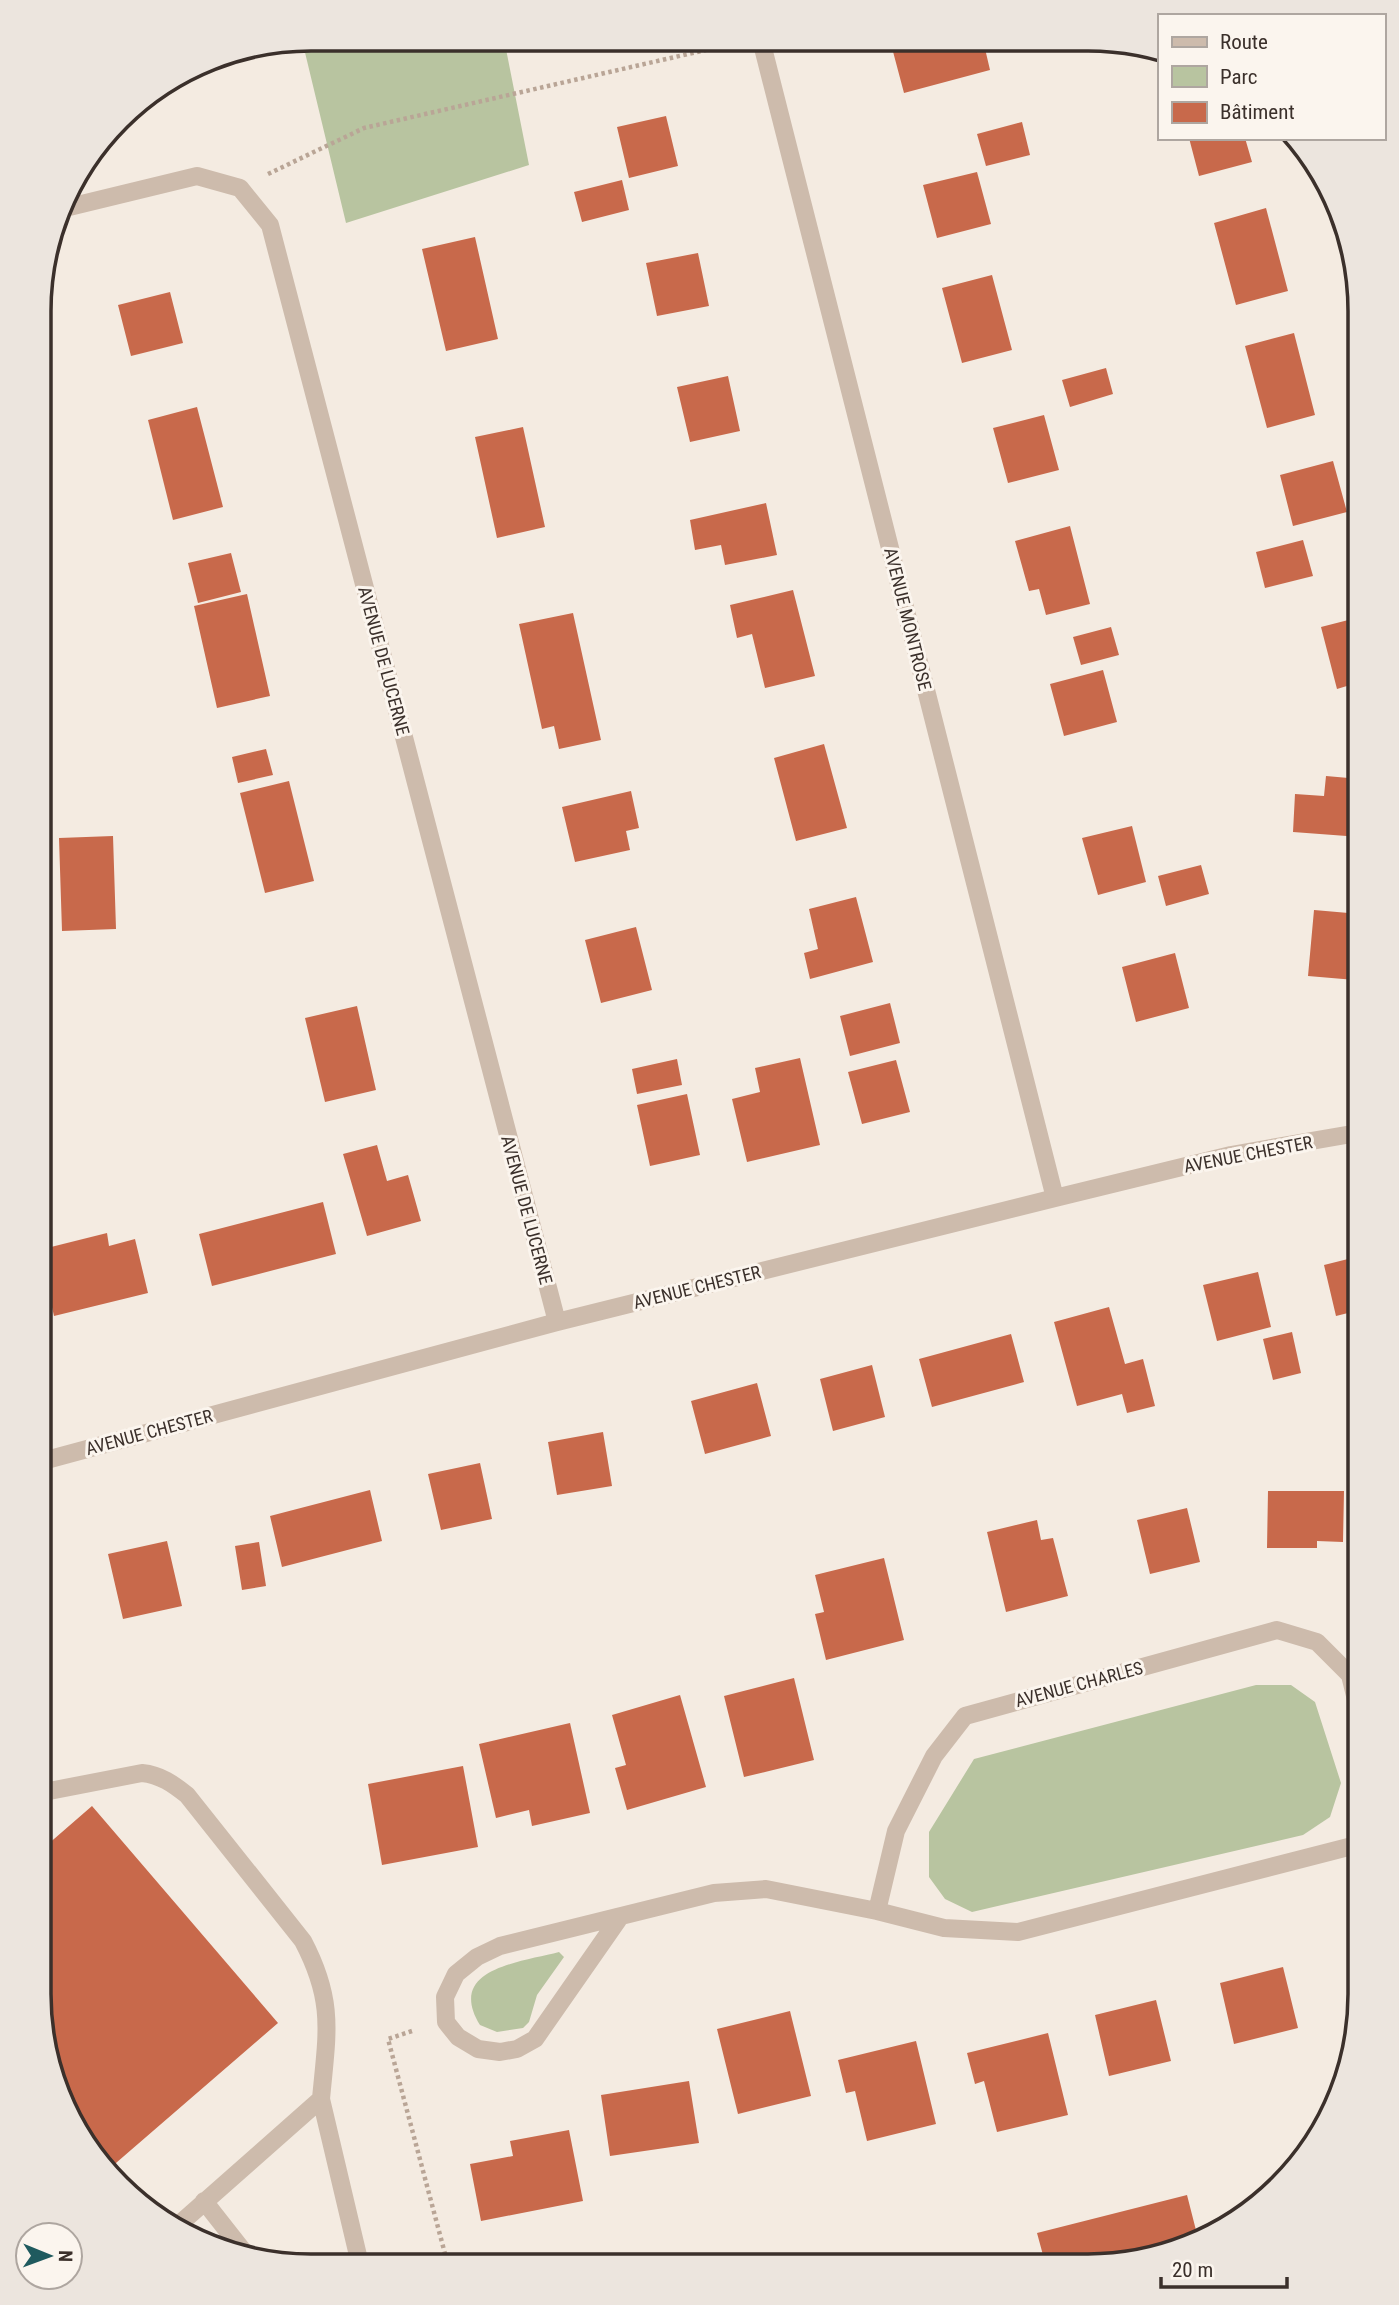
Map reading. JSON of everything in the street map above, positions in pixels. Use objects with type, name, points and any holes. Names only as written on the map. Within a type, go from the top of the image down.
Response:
[{"type":"street","name":"AVENUE MONTROSE","points":[[764,51],[1055,1198]]},
{"type":"street","name":"AVENUE DE LUCERNE","points":[[73,206],[197,176],[240,188],[270,225],[557,1322]]},
{"type":"street","name":"AVENUE CHESTER","points":[[51,1459],[557,1322],[1231,1155],[1348,1135]]},
{"type":"street","name":"AVENUE CHARLES","points":[[877,1911],[896,1831],[934,1756],[965,1716],[1277,1630],[1317,1642],[1348,1673]]},
{"type":"street","points":[[51,1791],[142,1773],[156,1775],[170,1782],[187,1795],[303,1941],[322,1983],[328,2019],[321,2099],[358,2254]]},
{"type":"street","points":[[620,1917],[534,2039],[517,2049],[500,2052],[478,2049],[458,2037],[446,2022],[445,1997],[456,1974],[477,1957],[500,1946],[714,1893],[766,1889],[877,1911],[944,1928],[1018,1932],[1348,1847]]},
{"type":"street","points":[[183,2221],[321,2099]]},
{"type":"street","points":[[204,2201],[237,2243]]},
{"type":"path","points":[[268,174],[364,128],[702,51]]},
{"type":"path","points":[[412,2031],[388,2039],[445,2254]]},
{"type":"green space","points":[[305,51],[506,51],[529,165],[346,223]]},
{"type":"green space","points":[[1256,1685],[1291,1685],[1315,1702],[1341,1783],[1330,1817],[1303,1835],[972,1912],[945,1899],[929,1877],[929,1832],[974,1759]]},
{"type":"green space","points":[[559,1952],[564,1957],[537,1995],[529,2022],[523,2028],[497,2032],[480,2025],[472,2006],[472,1991],[480,1979],[509,1964]]},
{"type":"building","points":[[893,51],[986,51],[990,70],[904,93]]},
{"type":"building","points":[[666,116],[678,166],[629,178],[617,127]]},
{"type":"building","points":[[1022,122],[1030,155],[986,166],[977,134]]},
{"type":"building","points":[[1190,140],[1246,140],[1252,162],[1199,176]]},
{"type":"building","points":[[977,172],[991,224],[937,238],[923,185]]},
{"type":"building","points":[[622,180],[629,210],[582,222],[574,192]]},
{"type":"building","points":[[1266,208],[1288,291],[1236,305],[1214,223]]},
{"type":"building","points":[[475,237],[498,339],[446,351],[422,249]]},
{"type":"building","points":[[698,253],[709,306],[657,316],[646,263]]},
{"type":"building","points":[[992,275],[1012,350],[962,363],[942,288]]},
{"type":"building","points":[[170,292],[183,343],[131,356],[118,305]]},
{"type":"building","points":[[1294,333],[1315,415],[1267,428],[1245,346]]},
{"type":"building","points":[[1106,368],[1113,394],[1070,407],[1062,380]]},
{"type":"building","points":[[728,376],[740,431],[690,442],[677,387]]},
{"type":"building","points":[[197,407],[223,507],[173,520],[148,420]]},
{"type":"building","points":[[1044,415],[1059,470],[1008,483],[993,428]]},
{"type":"building","points":[[523,427],[545,527],[497,538],[475,437]]},
{"type":"building","points":[[1333,461],[1347,512],[1293,526],[1280,475]]},
{"type":"building","points":[[766,503],[777,555],[725,565],[721,545],[695,550],[690,520]]},
{"type":"building","points":[[1070,526],[1090,604],[1046,615],[1039,589],[1029,591],[1015,541]]},
{"type":"building","points":[[1303,540],[1313,576],[1265,588],[1256,552]]},
{"type":"building","points":[[231,553],[241,592],[198,603],[188,563]]},
{"type":"building","points":[[793,590],[815,676],[765,688],[752,634],[737,638],[730,605]]},
{"type":"building","points":[[247,594],[270,696],[217,708],[194,606]]},
{"type":"building","points":[[573,613],[601,740],[559,749],[554,726],[542,729],[519,624]]},
{"type":"building","points":[[1348,620],[1348,686],[1337,689],[1321,627]]},
{"type":"building","points":[[1111,627],[1119,655],[1081,665],[1073,637]]},
{"type":"building","points":[[1103,670],[1117,722],[1064,736],[1050,684]]},
{"type":"building","points":[[824,744],[847,828],[796,841],[774,758]]},
{"type":"building","points":[[266,749],[273,775],[238,783],[232,757]]},
{"type":"building","points":[[1326,776],[1348,778],[1348,836],[1293,832],[1295,794],[1324,796]]},
{"type":"building","points":[[289,781],[314,881],[265,893],[240,793]]},
{"type":"building","points":[[631,791],[639,828],[626,831],[630,850],[575,862],[562,807]]},
{"type":"building","points":[[1132,826],[1146,882],[1098,895],[1082,838]]},
{"type":"building","points":[[113,836],[116,929],[62,931],[59,838]]},
{"type":"building","points":[[1201,865],[1209,894],[1166,906],[1158,876]]},
{"type":"building","points":[[856,897],[873,962],[810,979],[804,953],[818,949],[809,909]]},
{"type":"building","points":[[1314,910],[1348,913],[1348,979],[1308,976]]},
{"type":"building","points":[[636,927],[652,990],[601,1003],[585,940]]},
{"type":"building","points":[[1175,953],[1189,1008],[1136,1022],[1122,967]]},
{"type":"building","points":[[890,1003],[900,1043],[850,1056],[840,1016]]},
{"type":"building","points":[[357,1006],[376,1090],[325,1102],[305,1018]]},
{"type":"building","points":[[800,1058],[820,1145],[747,1162],[732,1099],[760,1092],[755,1068]]},
{"type":"building","points":[[677,1059],[682,1085],[637,1094],[632,1069]]},
{"type":"building","points":[[896,1060],[910,1112],[862,1124],[848,1072]]},
{"type":"building","points":[[687,1094],[700,1155],[650,1166],[637,1105]]},
{"type":"building","points":[[377,1145],[387,1181],[408,1175],[421,1221],[367,1236],[343,1154]]},
{"type":"building","points":[[323,1202],[336,1254],[212,1286],[199,1234]]},
{"type":"building","points":[[107,1233],[109,1246],[135,1239],[148,1293],[54,1316],[51,1303],[51,1247]]},
{"type":"building","points":[[1348,1259],[1348,1313],[1336,1316],[1324,1265]]},
{"type":"building","points":[[1258,1272],[1271,1327],[1217,1341],[1203,1285]]},
{"type":"building","points":[[1109,1307],[1125,1364],[1143,1359],[1155,1406],[1127,1413],[1122,1394],[1077,1406],[1054,1322]]},
{"type":"building","points":[[1292,1332],[1301,1373],[1273,1380],[1263,1339]]},
{"type":"building","points":[[1011,1334],[1024,1382],[932,1407],[919,1359]]},
{"type":"building","points":[[872,1365],[885,1417],[833,1431],[820,1379]]},
{"type":"building","points":[[757,1383],[771,1436],[705,1454],[691,1401]]},
{"type":"building","points":[[603,1432],[612,1486],[557,1495],[548,1442]]},
{"type":"building","points":[[480,1463],[492,1519],[441,1530],[428,1474]]},
{"type":"building","points":[[370,1490],[382,1541],[282,1567],[270,1516]]},
{"type":"building","points":[[1268,1491],[1344,1491],[1343,1542],[1317,1541],[1317,1548],[1267,1548]]},
{"type":"building","points":[[1187,1508],[1200,1562],[1150,1574],[1137,1520]]},
{"type":"building","points":[[1037,1520],[1041,1540],[1053,1538],[1068,1596],[1006,1612],[987,1532]]},
{"type":"building","points":[[167,1541],[182,1606],[123,1619],[108,1554]]},
{"type":"building","points":[[259,1542],[266,1586],[242,1590],[235,1546]]},
{"type":"building","points":[[884,1558],[904,1640],[826,1660],[815,1614],[824,1612],[815,1575]]},
{"type":"building","points":[[794,1678],[814,1760],[744,1777],[724,1696]]},
{"type":"building","points":[[680,1695],[706,1787],[627,1810],[615,1768],[626,1765],[612,1715]]},
{"type":"building","points":[[570,1723],[590,1813],[532,1826],[529,1810],[496,1818],[479,1744]]},
{"type":"building","points":[[463,1766],[478,1847],[382,1865],[368,1784]]},
{"type":"building","points":[[92,1806],[278,2023],[114,2165],[94,2139],[78,2110],[56,2045],[51,2012],[51,1842]]},
{"type":"building","points":[[1283,1967],[1298,2028],[1234,2044],[1220,1983]]},
{"type":"building","points":[[1156,2000],[1171,2061],[1109,2076],[1095,2015]]},
{"type":"building","points":[[790,2011],[811,2096],[738,2114],[717,2029]]},
{"type":"building","points":[[1048,2033],[1068,2115],[997,2132],[984,2081],[975,2084],[967,2053]]},
{"type":"building","points":[[916,2041],[936,2124],[867,2141],[855,2091],[846,2093],[838,2060]]},
{"type":"building","points":[[689,2081],[699,2143],[610,2156],[601,2095]]},
{"type":"building","points":[[569,2130],[583,2201],[481,2221],[470,2164],[513,2156],[510,2141]]},
{"type":"building","points":[[1187,2195],[1196,2230],[1156,2245],[1106,2254],[1043,2254],[1037,2233]]}]
